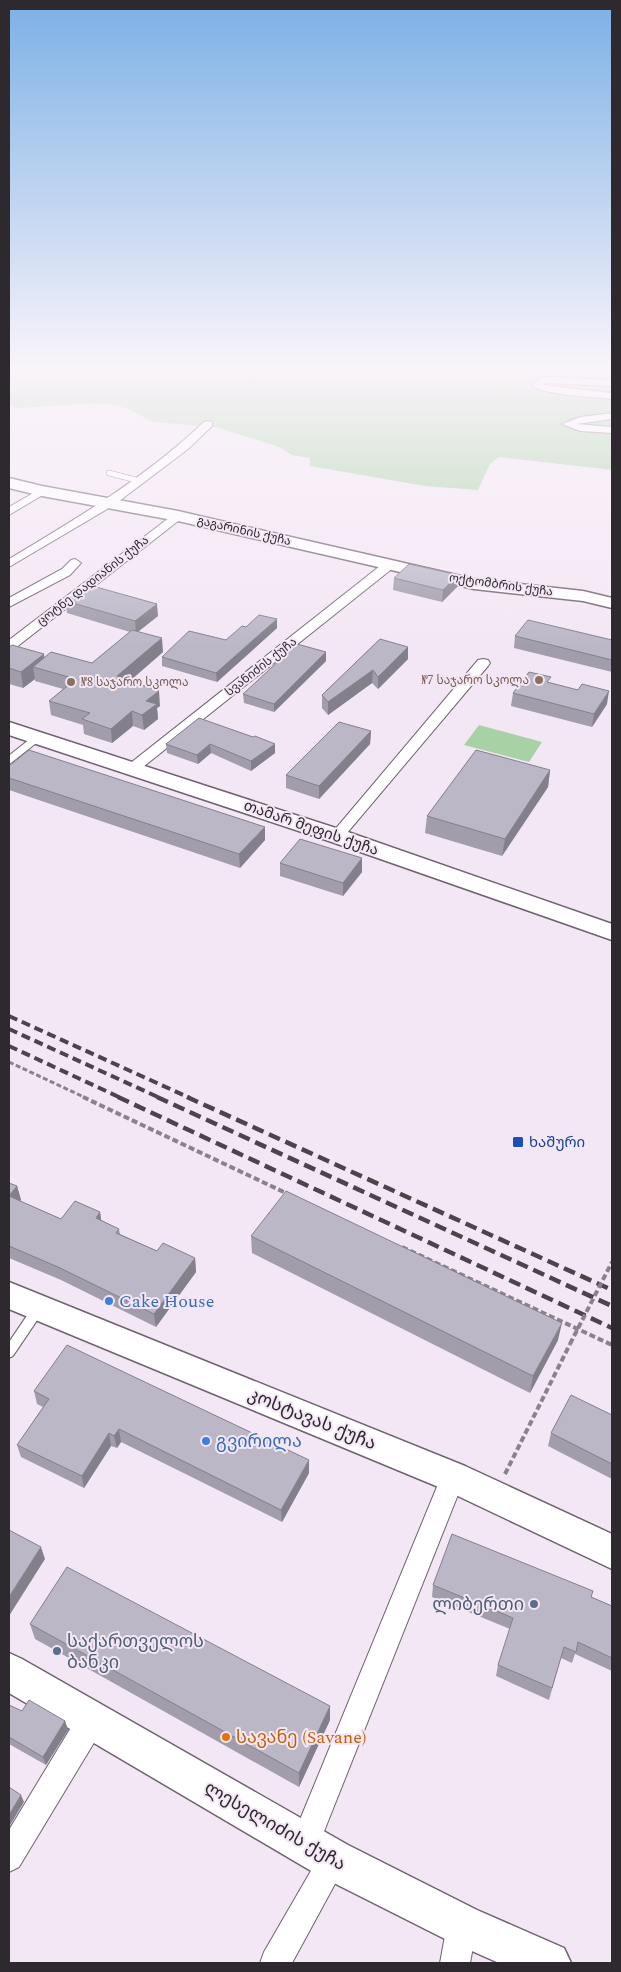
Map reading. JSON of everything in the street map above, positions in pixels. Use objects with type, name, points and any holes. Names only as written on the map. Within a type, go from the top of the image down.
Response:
[{"type":"street","points":[[9,564],[110,503],[163,463]]},
{"type":"street","name":"გაგარინის ქუჩა","points":[[9,483],[42,491],[178,516],[389,565]]},
{"type":"street","points":[[9,512],[42,491]]},
{"type":"street","name":"ცოტნე დადიანის ქუჩა","points":[[9,646],[178,516]]},
{"type":"street","points":[[9,603],[66,572],[75,563]]},
{"type":"street","name":"ოქტომბრის ქუჩა","points":[[389,565],[474,584],[583,596],[612,603]]},
{"type":"street","name":"სვანიძის ქუჩა","points":[[133,768],[389,565]]},
{"type":"street","points":[[336,836],[483,663]]},
{"type":"street","name":"თამარ მეფის ქუჩა","points":[[9,728],[336,836],[612,932]]},
{"type":"street","name":"კოსტავას ქუჩა","points":[[9,1295],[453,1477],[612,1552]]},
{"type":"street","points":[[275,1963],[319,1852],[453,1477]]},
{"type":"street","name":"ლესელიძის ქუჩა","points":[[9,1672],[319,1852],[459,1944],[549,1963]]},
{"type":"street","points":[[9,1857],[91,1721]]},
{"type":"lane","points":[[109,473],[140,481]]},
{"type":"lane","points":[[9,760],[37,738]]},
{"type":"lane","points":[[9,1352],[38,1308]]},
{"type":"path","points":[[9,1062],[31,1075],[294,1197]]},
{"type":"path","points":[[400,1246],[612,1345]]},
{"type":"path","points":[[494,1495],[612,1262]]},
{"type":"green space","points":[[310,463],[491,463],[478,490],[425,486],[310,466]]},
{"type":"green space","points":[[551,463],[612,463],[612,470]]},
{"type":"green space","points":[[479,725],[542,742],[529,762],[464,745]]},
{"type":"building","points":[[409,564],[458,575],[443,590],[394,578]]},
{"type":"building","points":[[89,585],[157,604],[135,621],[66,601]]},
{"type":"building","points":[[259,615],[277,619],[216,673],[162,657],[189,631],[226,640],[242,626],[246,627]]},
{"type":"building","points":[[528,620],[612,640],[612,660],[515,636]]},
{"type":"building","points":[[132,630],[162,638],[117,676],[159,691],[146,701],[157,704],[142,715],[132,711],[111,729],[82,719],[90,713],[49,701],[76,679],[33,667],[51,652],[92,663]]},
{"type":"building","points":[[380,639],[408,647],[378,677],[373,670],[328,702],[322,695]]},
{"type":"building","points":[[297,644],[326,652],[274,704],[243,694]]},
{"type":"building","points":[[12,645],[44,654],[21,672],[9,668],[9,647]]},
{"type":"building","points":[[529,672],[551,677],[547,682],[578,690],[582,684],[609,691],[594,714],[513,693]]},
{"type":"building","points":[[199,718],[275,744],[251,761],[210,744],[197,755],[166,744]]},
{"type":"building","points":[[339,722],[371,731],[319,786],[286,775]]},
{"type":"building","points":[[29,750],[265,827],[239,854],[9,778],[9,766]]},
{"type":"building","points":[[476,750],[550,770],[505,839],[427,816]]},
{"type":"building","points":[[300,839],[362,858],[343,883],[280,863]]},
{"type":"building","points":[[9,1183],[17,1186],[9,1196]]},
{"type":"building","points":[[286,1191],[562,1323],[533,1376],[251,1236]]},
{"type":"building","points":[[9,1196],[61,1219],[75,1201],[100,1212],[96,1218],[119,1229],[116,1233],[157,1251],[163,1243],[195,1258],[154,1314],[58,1267],[9,1246]]},
{"type":"building","points":[[67,1345],[309,1460],[281,1510],[119,1429],[114,1436],[109,1433],[82,1476],[17,1445],[49,1399],[34,1391]]},
{"type":"building","points":[[571,1395],[612,1415],[612,1464],[551,1433]]},
{"type":"building","points":[[9,1530],[41,1547],[9,1597]]},
{"type":"building","points":[[452,1534],[593,1591],[591,1597],[612,1606],[612,1658],[578,1642],[576,1652],[564,1647],[552,1688],[498,1665],[513,1618],[433,1585]]},
{"type":"building","points":[[67,1567],[330,1706],[299,1773],[30,1624]]},
{"type":"building","points":[[29,1700],[65,1721],[43,1757],[9,1737],[9,1705],[22,1711]]},
{"type":"building","points":[[9,1787],[21,1795],[9,1815]]},
{"type":"railway","points":[[9,1016],[190,1098]]},
{"type":"railway","points":[[9,1029],[160,1098]]},
{"type":"railway","points":[[9,1046],[121,1098]]},
{"type":"railway","points":[[118,1097],[612,1328]]},
{"type":"railway","points":[[157,1097],[612,1306]]},
{"type":"railway","points":[[187,1097],[612,1290]]},
{"type":"place","name":"№7 საჯარო სკოლა","points":[[539,680]]},
{"type":"place","name":"№8 საჯარო სკოლა","points":[[71,682]]},
{"type":"place","name":"ხაშური","points":[[518,1142]]},
{"type":"place","name":"Cake House","points":[[109,1301]]},
{"type":"place","name":"გვირილა","points":[[206,1441]]},
{"type":"place","name":"ლიბერთი","points":[[534,1604]]},
{"type":"place","name":"საქართველოს ბანკი","points":[[57,1651]]},
{"type":"place","name":"სავანე (Savane)","points":[[226,1737]]}]
